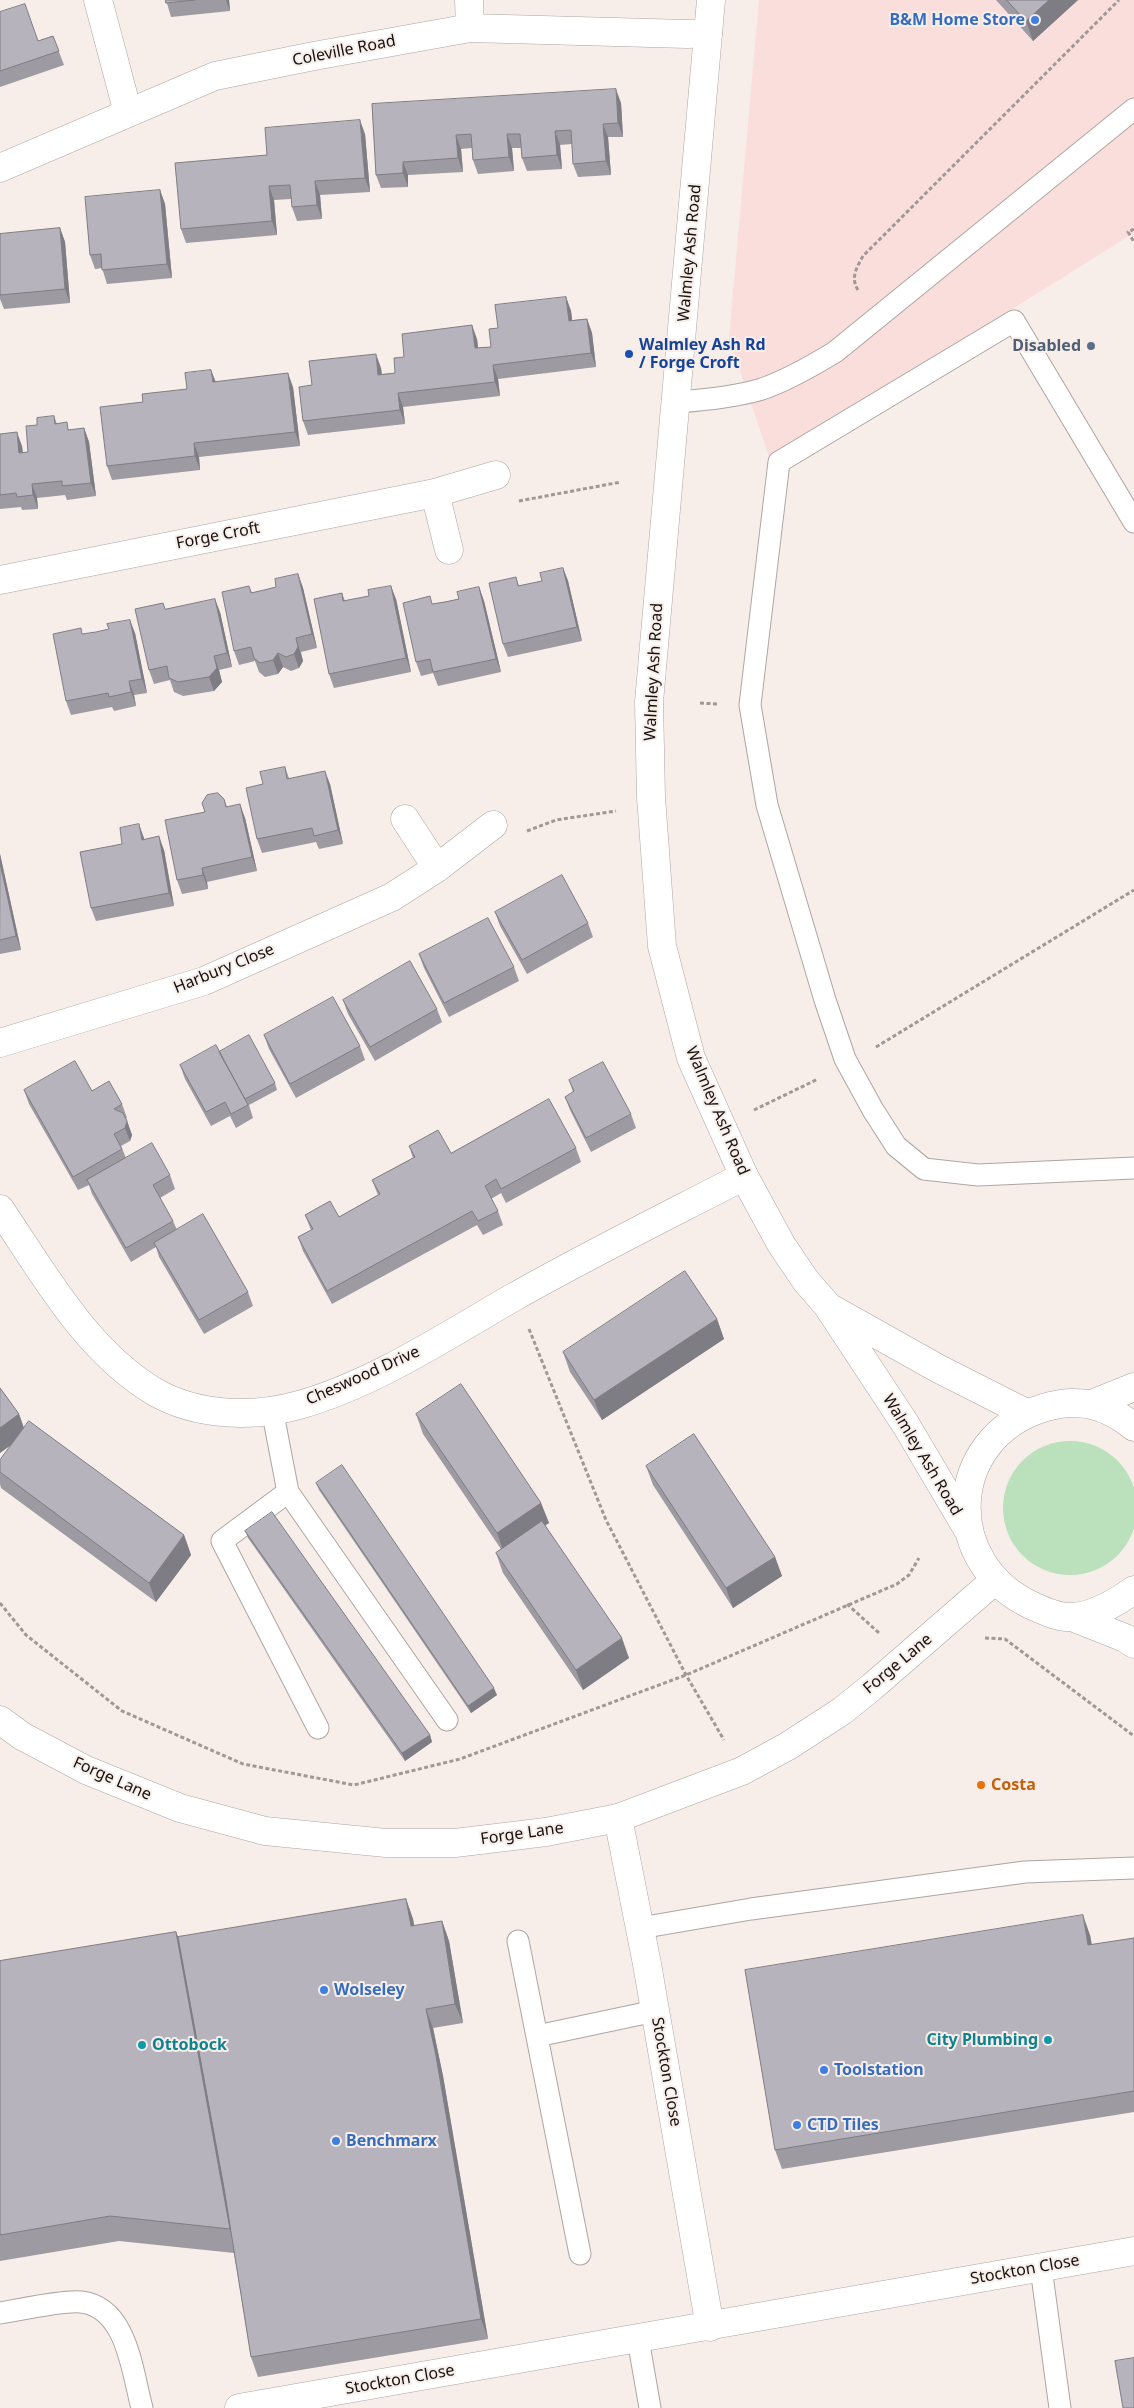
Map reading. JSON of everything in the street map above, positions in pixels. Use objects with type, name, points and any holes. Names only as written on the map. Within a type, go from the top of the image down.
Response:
[{"type":"street","points":[[98,0],[128,113]]},
{"type":"street","points":[[469,0],[470,28]]},
{"type":"street","name":"Walmley Ash Road","points":[[711,0],[649,702],[651,797],[662,946],[691,1058],[744,1176],[781,1244],[806,1281],[827,1305],[906,1425],[968,1530]]},
{"type":"street","name":"Coleville Road","points":[[0,168],[215,76],[470,28],[708,33]]},
{"type":"street","name":"Forge Croft","points":[[0,580],[435,493],[496,475]]},
{"type":"street","points":[[435,493],[449,550]]},
{"type":"street","points":[[405,819],[437,868]]},
{"type":"street","name":"Harbury Close","points":[[0,1043],[204,980],[392,897],[437,868],[493,825]]},
{"type":"street","name":"Cheswood Drive","points":[[0,1209],[68,1310],[97,1344],[130,1374],[156,1392],[182,1403],[210,1411],[238,1414],[298,1405],[344,1388],[406,1359],[605,1246],[744,1176]]},
{"type":"street","name":"Walmley Ash Road","points":[[827,1305],[938,1369],[1026,1414]]},
{"type":"street","points":[[1092,1404],[1134,1386]]},
{"type":"street","points":[[1134,1428],[1110,1410],[1092,1404],[1056,1404],[1026,1414],[999,1432],[977,1461],[967,1494],[968,1530],[978,1557],[994,1581],[1017,1599],[1048,1613],[1072,1618],[1124,1638],[1134,1644]]},
{"type":"street","name":"Forge Lane","points":[[0,1720],[22,1736],[86,1770],[180,1808],[265,1830],[386,1843],[455,1843],[546,1832],[618,1818],[742,1771],[788,1746],[842,1710],[994,1581]]},
{"type":"street","points":[[1072,1618],[1118,1602],[1134,1590]]},
{"type":"street","name":"Stockton Close","points":[[618,1818],[640,1928],[710,2327]]},
{"type":"street","name":"Stockton Close","points":[[239,2408],[710,2327],[1134,2251]]},
{"type":"lane","points":[[677,402],[700,400],[762,389],[803,371],[836,352],[1134,109]]},
{"type":"lane","points":[[1134,522],[1014,321],[778,462],[750,705],[767,805],[825,1000],[848,1064],[873,1110],[896,1146],[924,1169],[978,1175],[1134,1168]]},
{"type":"lane","points":[[272,1409],[288,1492],[447,1720]]},
{"type":"lane","points":[[288,1492],[222,1541],[318,1728]]},
{"type":"lane","points":[[640,1928],[751,1910],[1025,1872],[1134,1868]]},
{"type":"lane","points":[[518,1941],[580,2254]]},
{"type":"lane","points":[[537,2036],[655,2011]]},
{"type":"lane","points":[[1041,2268],[1060,2408]]},
{"type":"lane","points":[[0,2313],[79,2302],[100,2307],[117,2324],[142,2408]]},
{"type":"lane","points":[[638,2339],[650,2408]]},
{"type":"path","points":[[880,317],[855,286],[854,272],[863,256],[1119,0]]},
{"type":"path","points":[[1134,229],[1128,232],[1134,242]]},
{"type":"path","points":[[496,475],[521,502],[621,482]]},
{"type":"path","points":[[493,825],[523,833],[556,820],[619,810]]},
{"type":"path","points":[[720,1125],[762,1107],[848,1064],[1134,890]]},
{"type":"path","points":[[516,1296],[606,1520],[686,1675],[742,1771]]},
{"type":"path","points":[[982,1639],[989,1637],[1005,1639],[1134,1736]]},
{"type":"shaded area","points":[[759,0],[1134,0],[1134,233],[770,460],[729,338]]},
{"type":"green space","points":[[1070,1441],[1096,1446],[1117,1461],[1132,1482],[1137,1508],[1132,1534],[1117,1555],[1096,1570],[1070,1575],[1044,1570],[1023,1555],[1008,1534],[1003,1508],[1008,1482],[1023,1461],[1044,1446]]},
{"type":"building","points":[[166,0],[195,0],[166,3]]},
{"type":"building","points":[[1007,0],[1049,0],[1026,21]]},
{"type":"building","points":[[25,4],[38,41],[53,36],[59,51],[0,71],[0,12]]},
{"type":"building","points":[[616,89],[618,123],[603,124],[606,161],[573,164],[571,130],[555,131],[557,155],[522,158],[520,134],[507,134],[509,157],[473,160],[471,134],[456,135],[458,158],[403,162],[403,173],[376,175],[372,104]]},
{"type":"building","points":[[360,120],[365,178],[315,181],[317,205],[292,207],[290,185],[269,186],[272,221],[181,229],[175,163],[267,155],[265,128]]},
{"type":"building","points":[[160,190],[167,264],[102,270],[101,254],[90,255],[85,197]]},
{"type":"building","points":[[60,228],[65,289],[0,295],[0,234]]},
{"type":"building","points":[[566,297],[569,321],[587,319],[591,353],[493,365],[495,382],[398,393],[400,410],[303,421],[299,387],[312,385],[309,361],[376,354],[378,375],[395,373],[394,358],[404,357],[402,334],[472,325],[475,348],[491,347],[489,329],[498,328],[495,305]]},
{"type":"building","points":[[211,370],[213,382],[288,373],[295,432],[194,443],[195,456],[107,466],[100,407],[143,402],[142,394],[187,389],[185,373]]},
{"type":"building","points":[[54,416],[55,424],[67,422],[68,430],[84,428],[91,483],[62,486],[62,481],[32,484],[33,495],[17,497],[16,493],[0,495],[0,434],[17,432],[19,453],[28,452],[26,426],[37,425],[37,418]]},
{"type":"building","points":[[563,568],[577,627],[503,644],[489,583],[516,577],[518,586],[542,581],[540,573]]},
{"type":"building","points":[[298,574],[312,634],[296,638],[298,647],[294,654],[286,657],[278,653],[273,660],[260,663],[254,658],[251,647],[234,651],[222,592],[249,586],[251,593],[264,590],[276,587],[275,579]]},
{"type":"building","points":[[391,586],[406,658],[329,674],[314,599],[342,593],[343,601],[369,596],[368,590]]},
{"type":"building","points":[[479,587],[496,659],[433,672],[430,659],[416,662],[403,603],[430,596],[432,604],[445,602],[459,599],[457,592]]},
{"type":"building","points":[[215,599],[227,653],[214,656],[217,668],[209,677],[178,682],[169,678],[167,666],[149,670],[135,609],[163,603],[165,609]]},
{"type":"building","points":[[130,620],[142,679],[129,681],[131,692],[109,697],[108,693],[66,701],[53,634],[81,628],[82,634],[96,632],[109,629],[107,624]]},
{"type":"building","points":[[285,767],[287,779],[325,771],[338,830],[314,836],[312,828],[257,839],[246,788],[263,784],[260,772]]},
{"type":"building","points":[[218,793],[224,799],[226,807],[240,804],[252,857],[202,868],[203,875],[177,880],[165,820],[205,812],[202,803],[207,795]]},
{"type":"building","points":[[139,824],[142,840],[159,836],[169,893],[91,908],[80,852],[122,844],[120,828]]},
{"type":"building","points":[[0,863],[16,936],[0,940]]},
{"type":"building","points":[[562,875],[588,923],[522,960],[495,912]]},
{"type":"building","points":[[488,918],[514,967],[444,1003],[419,954]]},
{"type":"building","points":[[410,961],[437,1009],[370,1047],[343,1000]]},
{"type":"building","points":[[333,997],[360,1046],[290,1084],[264,1035]]},
{"type":"building","points":[[249,1035],[275,1083],[245,1099],[219,1052]]},
{"type":"building","points":[[216,1045],[248,1105],[231,1114],[225,1102],[206,1112],[180,1065]]},
{"type":"building","points":[[75,1061],[92,1091],[109,1081],[122,1104],[114,1109],[123,1113],[127,1121],[125,1128],[114,1134],[122,1149],[73,1177],[24,1090]]},
{"type":"building","points":[[603,1062],[631,1114],[586,1138],[565,1097],[574,1091],[569,1080]]},
{"type":"building","points":[[549,1099],[576,1148],[501,1189],[496,1179],[485,1186],[498,1211],[478,1221],[472,1211],[327,1291],[298,1237],[313,1229],[305,1215],[330,1201],[339,1217],[380,1194],[372,1180],[415,1157],[409,1146],[438,1130],[451,1153]]},
{"type":"building","points":[[152,1143],[170,1175],[153,1185],[173,1221],[126,1248],[87,1180]]},
{"type":"building","points":[[203,1214],[248,1292],[199,1320],[154,1243]]},
{"type":"building","points":[[685,1271],[717,1319],[594,1400],[563,1352]]},
{"type":"building","points":[[461,1384],[541,1503],[497,1533],[416,1414]]},
{"type":"building","points":[[0,1388],[19,1414],[0,1428]]},
{"type":"building","points":[[29,1421],[184,1535],[149,1583],[0,1472],[0,1460]]},
{"type":"building","points":[[694,1434],[775,1557],[726,1588],[646,1466]]},
{"type":"building","points":[[342,1465],[494,1688],[468,1706],[316,1483]]},
{"type":"building","points":[[272,1512],[430,1735],[402,1753],[245,1531]]},
{"type":"building","points":[[542,1521],[622,1638],[576,1670],[496,1553]]},
{"type":"building","points":[[406,1899],[411,1926],[442,1921],[455,2004],[426,2009],[436,2056],[481,2319],[251,2357],[224,2188],[178,1937]]},
{"type":"building","points":[[1083,1915],[1088,1945],[1134,1938],[1134,2091],[775,2150],[745,1970]]},
{"type":"building","points":[[176,1932],[230,2229],[110,2216],[0,2235],[0,1961]]},
{"type":"building","points":[[1134,2358],[1134,2408],[1123,2408],[1115,2361]]},
{"type":"place","name":"B&M Home Store","points":[[1035,20]]},
{"type":"place","name":"Disabled","points":[[1091,346]]},
{"type":"place","name":"Walmley Ash Rd / Forge Croft","points":[[629,354]]},
{"type":"place","name":"Costa","points":[[981,1785]]},
{"type":"place","name":"Wolseley","points":[[324,1990]]},
{"type":"place","name":"City Plumbing","points":[[1048,2040]]},
{"type":"place","name":"Ottobock","points":[[142,2045]]},
{"type":"place","name":"Toolstation","points":[[824,2070]]},
{"type":"place","name":"CTD Tiles","points":[[797,2125]]},
{"type":"place","name":"Benchmarx","points":[[336,2141]]}]
